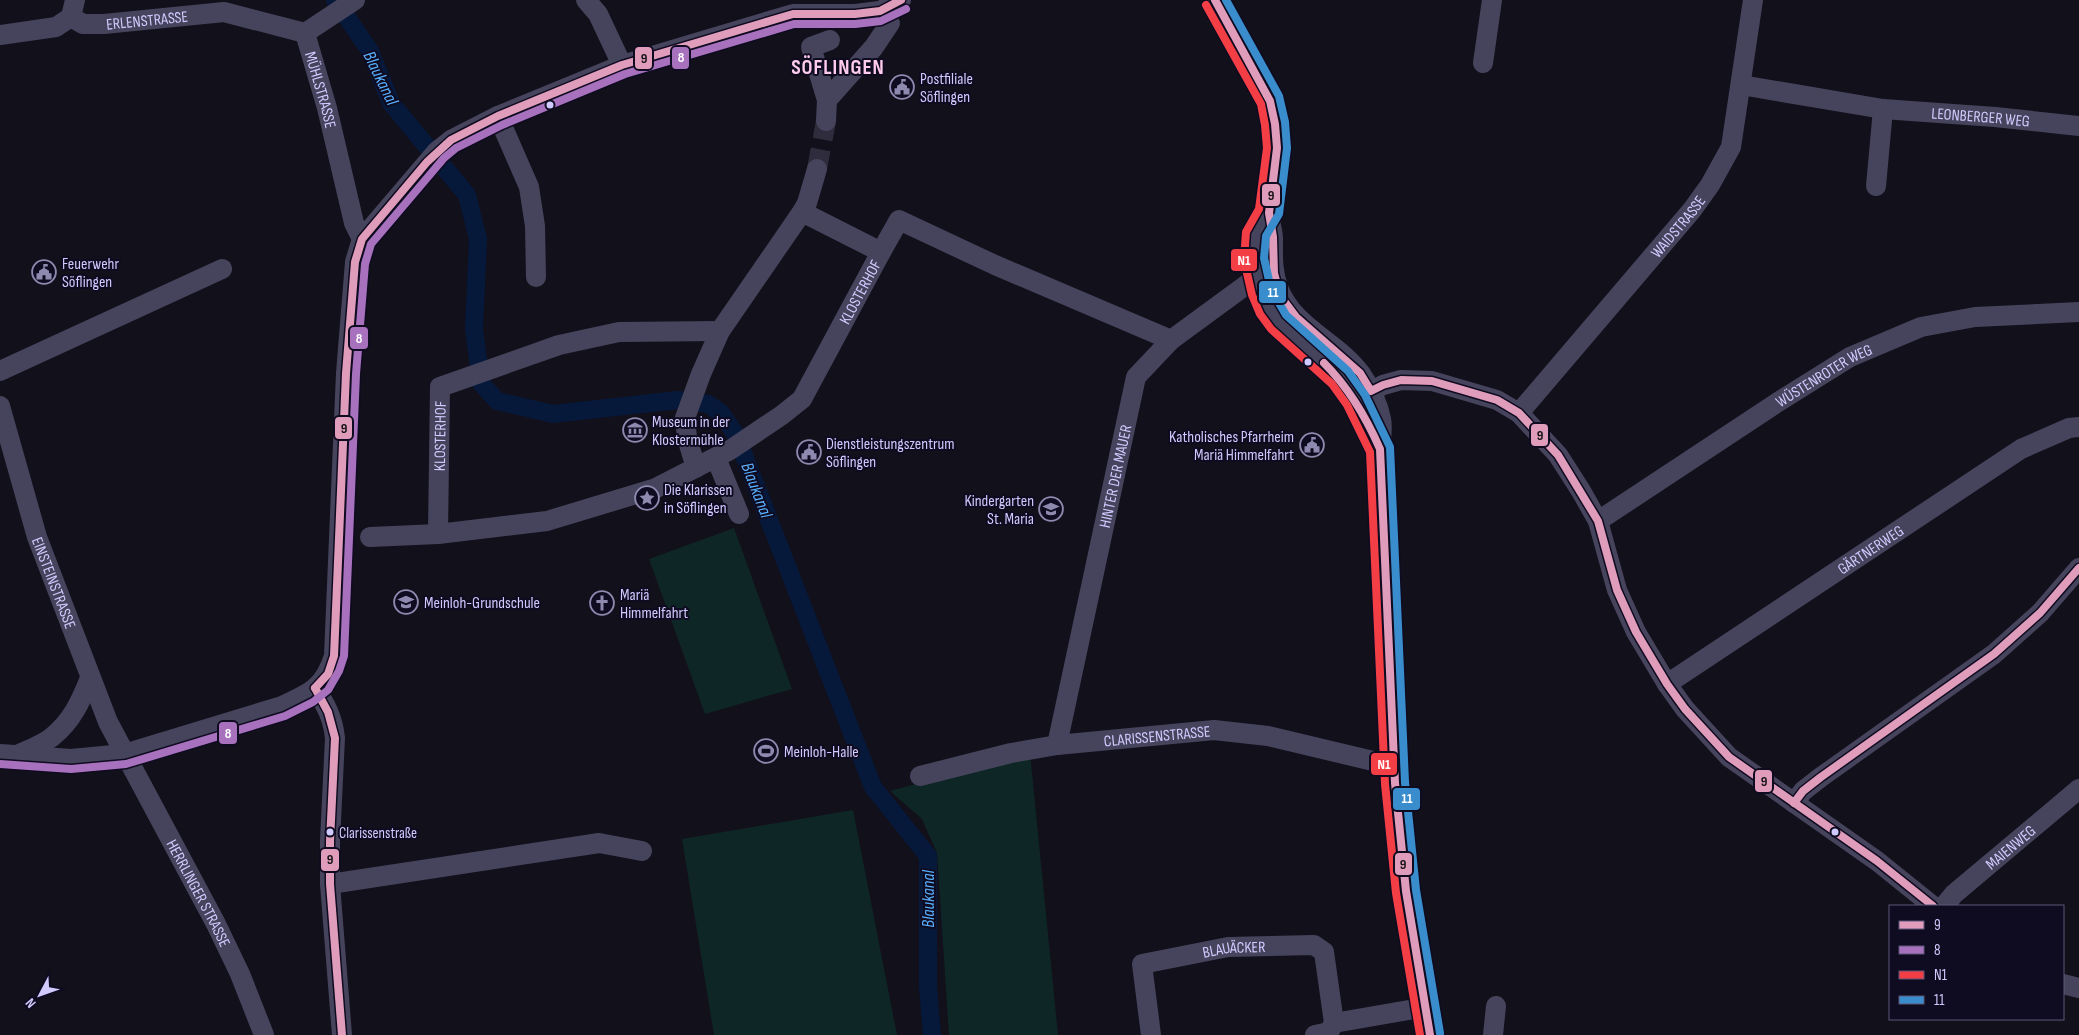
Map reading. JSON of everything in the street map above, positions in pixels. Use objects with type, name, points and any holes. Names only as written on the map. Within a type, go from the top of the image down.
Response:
[{"type":"street","points":[[586,0],[598,14],[622,65]]},
{"type":"street","points":[[827,100],[874,47],[885,17],[900,0]]},
{"type":"street","points":[[1215,0],[1270,101],[1275,124],[1276,148],[1269,213],[1273,237],[1266,276],[1296,317],[1360,373],[1364,396],[1382,420],[1380,449],[1394,766],[1406,891],[1430,1035]]},
{"type":"street","points":[[1483,62],[1492,0]]},
{"type":"street","name":"WAIDSTRASSE","points":[[1519,413],[1692,210],[1710,185],[1731,147],[1753,0]]},
{"type":"street","points":[[305,33],[354,1]]},
{"type":"street","name":"ERLENSTRASSE","points":[[0,35],[56,27],[73,9],[84,24],[104,24],[223,6]]},
{"type":"street","name":"MÜHLSTRASSE","points":[[223,6],[305,33],[326,108],[354,223],[362,239]]},
{"type":"street","points":[[8,755],[84,758],[124,754],[282,706],[315,688],[328,674],[334,656],[355,537],[351,299],[355,262],[362,239],[426,162],[451,140],[498,116],[622,65],[791,7],[885,17]]},
{"type":"street","points":[[826,121],[827,100],[811,46],[830,40]]},
{"type":"street","name":"LEONBERGER WEG","points":[[1741,85],[1883,108],[2079,126]]},
{"type":"street","points":[[1876,186],[1883,108]]},
{"type":"street","points":[[498,116],[529,186],[535,226],[536,277]]},
{"type":"street","points":[[696,468],[687,438],[686,418],[720,331],[808,203],[817,169]]},
{"type":"street","name":"KLOSTERHOF","points":[[355,537],[438,534],[547,522],[656,488],[723,454],[768,422],[782,415],[802,399],[881,252],[802,212]]},
{"type":"street","points":[[881,252],[899,220],[995,265],[1171,340]]},
{"type":"street","points":[[0,371],[222,268]]},
{"type":"street","name":"HINTER DER MAUER","points":[[1057,745],[1136,377],[1171,340],[1246,285],[1266,276]]},
{"type":"street","name":"WÜSTENROTER WEG","points":[[1598,521],[1778,402],[1850,357],[1921,327],[1975,317],[2079,312]]},
{"type":"street","name":"KLOSTERHOF","points":[[438,534],[440,387],[559,345],[618,332],[720,331]]},
{"type":"street","points":[[1364,396],[1382,385],[1402,380],[1432,381],[1497,400],[1519,413],[1558,455],[1598,521],[1616,590],[1636,632],[1667,684],[1703,729],[1729,758],[1877,861],[1932,905]]},
{"type":"street","name":"EINSTEINSTRASSE","points":[[0,406],[37,536],[90,678],[108,722],[124,754]]},
{"type":"street","name":"GÄRTNERWEG","points":[[1667,684],[2021,449],[2069,428],[2079,427]]},
{"type":"street","points":[[723,454],[739,514]]},
{"type":"street","points":[[1794,803],[1803,791],[1821,777],[1994,654],[2040,613],[2079,568]]},
{"type":"street","points":[[8,755],[51,738],[79,706],[90,678]]},
{"type":"street","points":[[315,688],[328,707],[335,738],[330,884],[342,1035]]},
{"type":"street","name":"CLARISSENSTRASSE","points":[[920,776],[1011,753],[1057,745],[1098,739],[1214,730],[1268,736],[1394,766]]},
{"type":"street","name":"HERRLINGER STRASSE","points":[[124,754],[224,940],[264,1035]]},
{"type":"street","name":"MAIENWEG","points":[[1945,905],[1954,894],[2079,789]]},
{"type":"street","points":[[330,884],[599,843],[642,851]]},
{"type":"street","name":"BLAUÄCKER","points":[[1152,1035],[1142,964],[1228,946],[1314,945],[1324,952],[1334,1024]]},
{"type":"street","points":[[2064,984],[2079,988]]},
{"type":"street","points":[[1493,1035],[1496,1006]]},
{"type":"street","points":[[1315,1035],[1328,1032],[1334,1024],[1426,1007]]},
{"type":"green space","points":[[734,528],[792,689],[705,714],[649,559]]},
{"type":"green space","points":[[1030,753],[1058,1035],[949,1035],[937,853],[922,819],[890,791]]},
{"type":"green space","points":[[853,810],[897,1035],[714,1035],[682,839]]},
{"type":"waterway","name":"Blaukanal","points":[[335,0],[370,51],[391,103],[467,195],[478,239],[474,329],[481,383],[497,401],[553,414],[678,400],[708,404],[721,413],[736,435],[873,787],[928,856],[928,987],[932,1035]]},
{"type":"tunnel","points":[[817,169],[826,121]]},
{"type":"transit line","name":"9","points":[[315,688],[328,674],[334,656],[346,373],[355,262],[362,239],[427,162],[451,140],[498,116],[622,65],[793,14],[855,14],[880,11],[901,0]]},
{"type":"transit line","name":"9","points":[[1215,0],[1270,101],[1275,124],[1277,148],[1269,213],[1273,237],[1274,273],[1284,301],[1296,317],[1360,373],[1371,391],[1383,385],[1401,380],[1432,381],[1497,400],[1519,413],[1558,455],[1598,521],[1617,590],[1636,632],[1667,684],[1685,709],[1729,757],[1877,861],[1932,905]]},
{"type":"transit line","name":"11","points":[[1226,0],[1279,96],[1285,122],[1287,148],[1279,214],[1266,236],[1264,258],[1271,289],[1286,315],[1348,371],[1365,395],[1390,447],[1405,782],[1416,890],[1440,1033]]},
{"type":"transit line","name":"N1","points":[[1206,5],[1261,104],[1265,125],[1267,148],[1259,209],[1246,232],[1244,260],[1252,295],[1260,314],[1271,329],[1332,384],[1347,405],[1370,452],[1385,784],[1396,893],[1420,1035]]},
{"type":"transit line","name":"8","points":[[0,764],[71,769],[126,764],[285,716],[313,702],[328,690],[339,671],[344,656],[356,374],[365,264],[371,244],[444,158],[456,148],[502,125],[625,74],[794,24],[855,24],[881,21],[906,9]]},
{"type":"transit line","name":"9","points":[[1324,363],[1356,403],[1380,449],[1395,783],[1406,891],[1430,1035]]},
{"type":"transit line","name":"9","points":[[1794,803],[1803,791],[1821,777],[1994,654],[2040,613],[2079,568]]},
{"type":"transit line","name":"9","points":[[315,688],[328,712],[335,738],[330,884],[342,1035]]},
{"type":"place","name":"Postfiliale Söflingen","points":[[902,87]]},
{"type":"place","name":"Feuerwehr Söflingen","points":[[44,272]]},
{"type":"place","name":"Museum in der Klostermühle","points":[[635,430]]},
{"type":"place","name":"Katholisches Pfarrheim Mariä Himmelfahrt","points":[[1312,445]]},
{"type":"place","name":"Dienstleistungszentrum Söflingen","points":[[809,452]]},
{"type":"place","name":"Die Klarissen in Söflingen","points":[[647,498]]},
{"type":"place","name":"Kindergarten St. Maria","points":[[1051,509]]},
{"type":"place","name":"Meinloh-Grundschule","points":[[406,602]]},
{"type":"place","name":"Mariä Himmelfahrt","points":[[602,603]]},
{"type":"place","name":"Meinloh-Halle","points":[[766,751]]},
{"type":"place","name":"Clarissenstraße","points":[[330,832]]},
{"type":"district","name":"SÖFLINGEN","points":[[838,67]]}]
